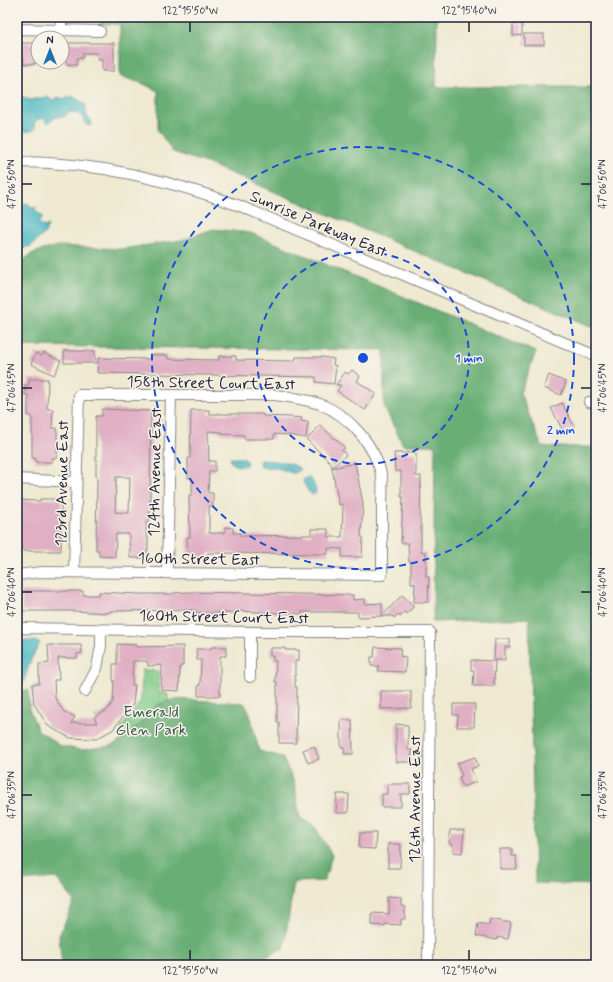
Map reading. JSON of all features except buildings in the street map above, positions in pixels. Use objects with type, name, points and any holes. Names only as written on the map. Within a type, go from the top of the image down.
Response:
[{"type":"street","points":[[61,17],[61,29]]},
{"type":"street","points":[[17,29],[100,31]]},
{"type":"street","name":"Sunrise Parkway East","points":[[17,162],[90,166],[155,179],[197,190],[247,209],[596,356]]},
{"type":"street","name":"158th Street Court East","points":[[79,395],[275,395],[290,397],[320,405],[339,415],[354,427],[365,440],[373,452],[382,479],[382,575]]},
{"type":"street","name":"123rd Avenue East","points":[[74,572],[75,482],[79,395]]},
{"type":"street","name":"124th Avenue East","points":[[167,573],[171,395]]},
{"type":"street","points":[[17,479],[75,482]]},
{"type":"street","name":"160th Street East","points":[[17,575],[42,572],[74,572],[382,575]]},
{"type":"street","name":"160th Street Court East","points":[[17,629],[250,632],[430,632]]},
{"type":"street","points":[[85,691],[97,668],[101,646],[101,630]]},
{"type":"street","points":[[250,632],[250,677]]},
{"type":"street","name":"126th Avenue East","points":[[428,965],[430,632]]},
{"type":"green space","points":[[100,17],[437,17],[436,87],[596,87],[596,328],[209,164],[173,152],[158,130],[158,91],[144,84],[120,76],[120,24],[100,24]]},
{"type":"green space","points":[[213,229],[251,233],[536,352],[520,393],[542,447],[596,447],[596,885],[535,883],[529,618],[433,622],[435,445],[403,445],[384,407],[384,350],[17,346],[17,265],[33,253],[58,246],[122,249],[182,240]]},
{"type":"green space","name":"Emerald Glen Park","points":[[142,670],[158,671],[159,693],[168,694],[169,741],[138,738],[120,730],[141,701]]},
{"type":"green space","points":[[29,690],[29,709],[38,730],[60,746],[81,750],[111,746],[127,737],[157,705],[174,699],[244,703],[249,711],[259,751],[282,757],[294,782],[300,818],[315,827],[332,855],[324,881],[294,882],[284,947],[254,965],[62,965],[59,936],[74,901],[56,878],[22,881],[17,885],[17,691]]},
{"type":"water","points":[[17,94],[29,100],[47,97],[54,101],[58,97],[65,99],[72,96],[85,104],[87,117],[91,120],[91,126],[86,125],[80,115],[68,112],[65,117],[56,117],[47,123],[43,118],[36,120],[34,124],[36,128],[33,131],[17,132]]},
{"type":"water","points":[[17,201],[22,204],[27,203],[33,208],[36,207],[35,211],[43,216],[39,222],[40,225],[45,227],[48,225],[45,233],[30,247],[28,246],[20,251],[17,258]]},
{"type":"water","points":[[243,458],[247,461],[246,465],[240,466],[231,462],[230,459]]},
{"type":"water","points":[[260,460],[292,464],[300,469],[295,473],[292,473],[278,468],[261,467],[259,465]]},
{"type":"water","points":[[308,477],[313,482],[315,489],[316,493],[313,495],[309,492],[303,482],[304,479]]},
{"type":"water","points":[[35,641],[40,643],[31,659],[23,684],[17,687],[17,642]]}]
